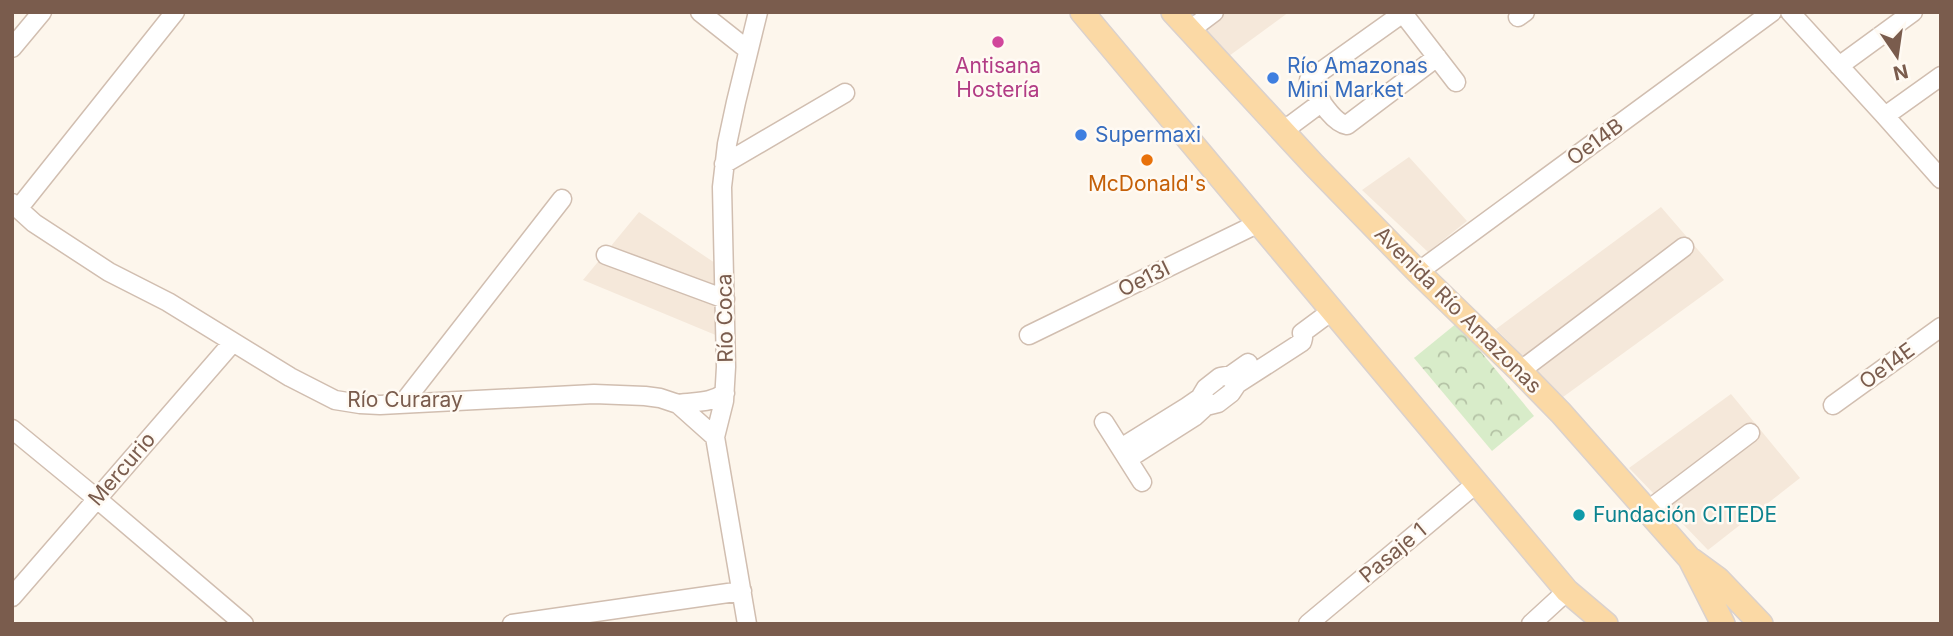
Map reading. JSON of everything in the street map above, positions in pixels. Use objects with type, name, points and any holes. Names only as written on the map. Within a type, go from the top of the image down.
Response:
[{"type":"main road","points":[[1082,12],[1478,482],[1594,624]]},
{"type":"main road","name":"Avenida Río Amazonas","points":[[1173,12],[1418,272],[1561,413],[1690,559],[1723,624]]},
{"type":"main road","points":[[1690,559],[1718,579],[1761,624]]},
{"type":"main road","points":[[1567,591],[1605,624]]},
{"type":"street","points":[[12,48],[42,12]]},
{"type":"street","points":[[15,206],[175,12]]},
{"type":"street","points":[[700,12],[748,50]]},
{"type":"street","name":"Río Coca","points":[[747,624],[715,437],[725,393],[726,367],[722,187],[724,164],[731,123],[758,12]]},
{"type":"street","points":[[1190,30],[1214,12]]},
{"type":"street","name":"Oe14B","points":[[1418,272],[1772,12]]},
{"type":"street","points":[[1790,12],[1941,179]]},
{"type":"street","points":[[1839,66],[1913,12]]},
{"type":"street","points":[[1437,57],[1348,125],[1339,123],[1309,83],[1309,80],[1403,13],[1437,57],[1456,82]]},
{"type":"street","points":[[1885,116],[1941,76]]},
{"type":"street","points":[[724,164],[845,93]]},
{"type":"street","points":[[1283,131],[1322,102]]},
{"type":"street","points":[[402,403],[562,199]]},
{"type":"street","name":"Río Curaray","points":[[15,206],[44,230],[109,272],[168,302],[290,377],[335,400],[360,404],[594,394],[645,396],[678,404],[715,437]]},
{"type":"street","name":"Oe13I","points":[[1029,335],[1259,223]]},
{"type":"street","points":[[1520,371],[1684,247]]},
{"type":"street","points":[[606,255],[725,299]]},
{"type":"street","points":[[1125,454],[1170,425],[1194,417],[1203,402],[1218,402],[1231,393],[1234,379],[1270,355],[1302,342],[1302,333],[1333,310]]},
{"type":"street","name":"Oe14E","points":[[1833,405],[1941,327]]},
{"type":"street","name":"Mercurio","points":[[12,597],[233,342]]},
{"type":"street","points":[[678,404],[709,402],[725,393]]},
{"type":"street","points":[[1104,422],[1142,482]]},
{"type":"street","points":[[12,429],[244,624]]},
{"type":"street","points":[[1647,511],[1751,433]]},
{"type":"street","name":"Pasaje 1","points":[[1308,624],[1478,482]]},
{"type":"street","points":[[512,624],[742,591]]},
{"type":"street","points":[[1531,624],[1567,591]]},
{"type":"shaded area","points":[[1188,12],[1289,12],[1229,56]]},
{"type":"shaded area","points":[[1409,157],[1467,221],[1428,252],[1362,190]]},
{"type":"shaded area","points":[[1661,207],[1724,280],[1563,397],[1496,329]]},
{"type":"shaded area","points":[[639,212],[715,263],[718,336],[583,280]]},
{"type":"shaded area","points":[[1731,394],[1800,478],[1708,550],[1629,468]]},
{"type":"green space","points":[[1457,323],[1534,416],[1492,451],[1414,358]]},
{"type":"place","name":"Antisana Hostería","points":[[998,42]]},
{"type":"place","name":"Río Amazonas Mini Market","points":[[1273,78]]},
{"type":"place","name":"Supermaxi","points":[[1081,135]]},
{"type":"place","name":"McDonald's","points":[[1147,160]]},
{"type":"place","name":"Fundación CITEDE","points":[[1579,515]]}]
